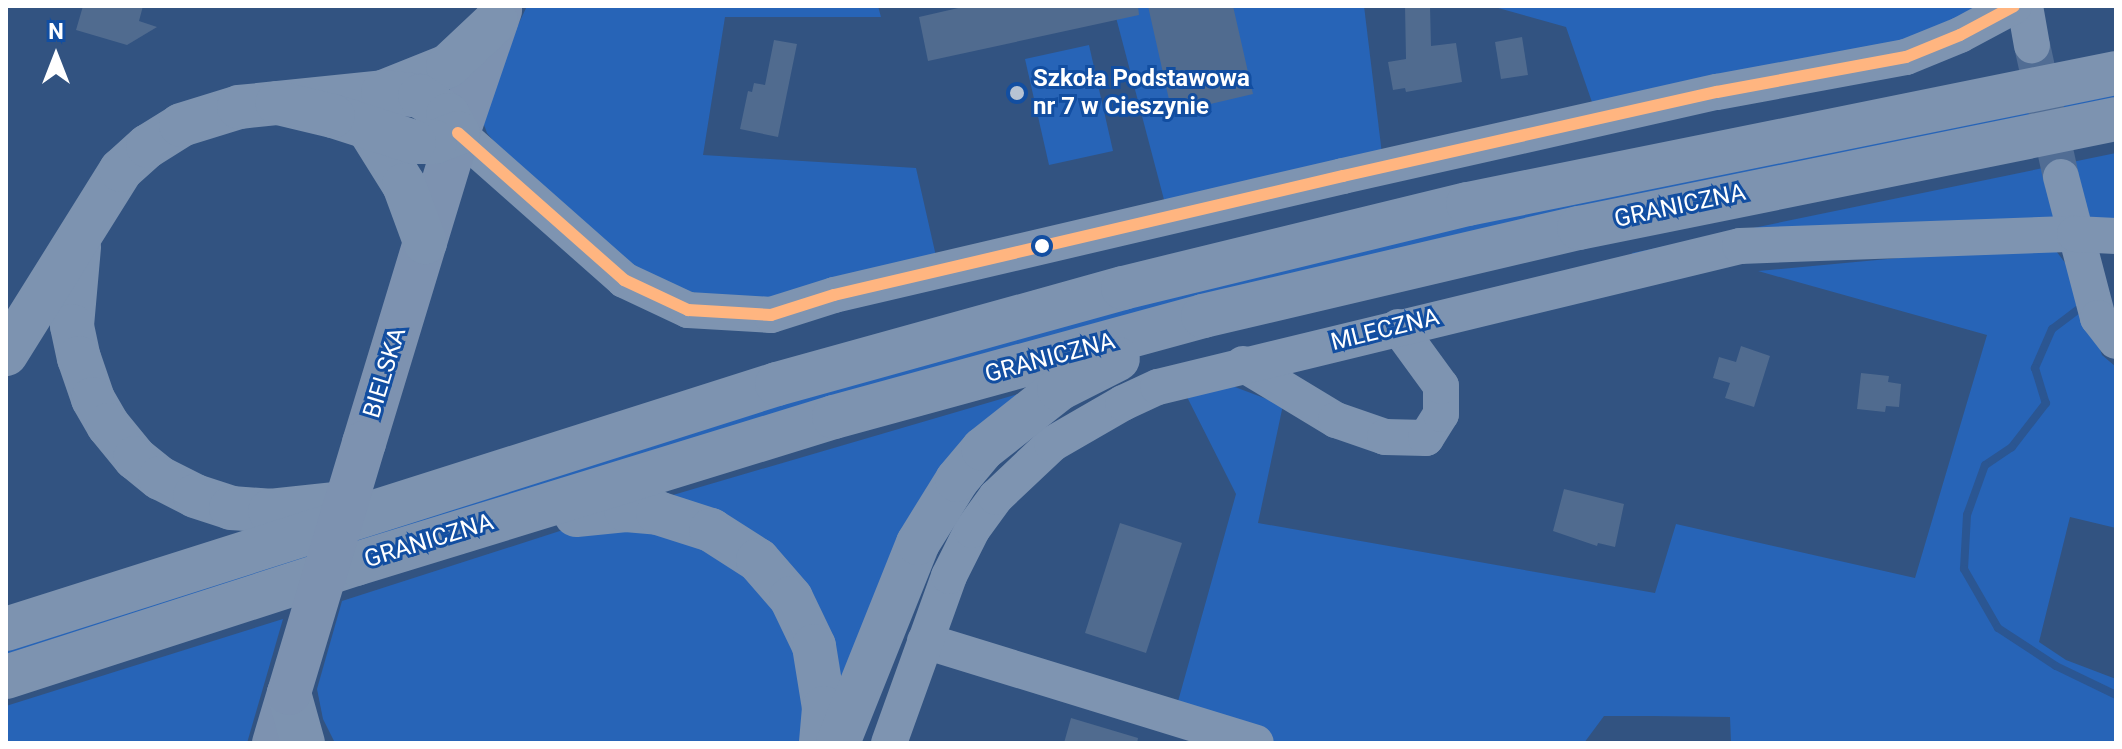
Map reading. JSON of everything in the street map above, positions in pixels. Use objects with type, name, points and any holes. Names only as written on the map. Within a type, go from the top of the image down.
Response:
[{"type":"highway","points":[[6,354],[121,170],[148,146],[181,125],[239,107],[278,103],[333,116],[376,110],[448,66],[499,13]]},
{"type":"highway","name":"GRANICZNA","points":[[6,629],[445,487],[899,348],[1236,259],[1596,177],[2116,73]]},
{"type":"highway","points":[[376,110],[414,142],[435,142],[458,133]]},
{"type":"highway","points":[[376,110],[425,242]]},
{"type":"highway","name":"GRANICZNA","points":[[6,677],[834,417],[1203,316],[1442,258],[1680,206],[2116,119]]},
{"type":"highway","points":[[82,229],[73,286],[72,326],[79,358],[93,399],[108,425],[135,458],[160,478],[195,496],[231,508],[270,511],[445,487]]},
{"type":"highway","points":[[838,743],[918,543],[957,480],[983,449],[1059,389],[1203,316]]},
{"type":"highway","points":[[467,530],[626,510],[684,520],[734,541],[777,580],[805,622],[822,679],[824,708],[821,743]]},
{"type":"highway","points":[[289,693],[303,743]]},
{"type":"main road","name":"BIELSKA","points":[[274,743],[458,133],[499,13]]},
{"type":"street","points":[[458,133],[624,280],[688,310],[771,315],[834,295],[1343,176],[1717,92],[1906,57],[1960,35],[2014,6]]},
{"type":"street","points":[[2025,6],[2032,45]]},
{"type":"street","points":[[2061,177],[2088,284],[2107,330]]},
{"type":"street","name":"MLECZNA","points":[[889,743],[949,576],[972,530],[996,497],[1052,444],[1123,403],[1158,387],[1740,246],[2075,234],[2116,236]]},
{"type":"street","points":[[1243,364],[1336,420],[1385,437],[1426,438],[1441,414],[1441,386],[1398,327]]},
{"type":"street","points":[[925,641],[1256,743]]},
{"type":"shaded area","points":[[527,6],[878,6],[881,17],[725,17],[703,155],[916,168],[938,265],[763,301],[728,301],[652,282],[527,181],[487,133],[480,114],[485,95]]},
{"type":"shaded area","points":[[1113,6],[1364,6],[1382,154],[1167,211]]},
{"type":"shaded area","points":[[1491,6],[1998,6],[1932,35],[1594,108],[1566,27]]},
{"type":"shaded area","points":[[1089,45],[1113,151],[1049,165],[1025,59]]},
{"type":"shaded area","points":[[2116,89],[2116,103],[1935,140],[6,660],[6,646],[687,427],[1372,242]]},
{"type":"shaded area","points":[[2116,153],[2116,232],[1637,265],[1632,253]]},
{"type":"shaded area","points":[[2053,247],[2073,273],[2102,355],[2116,367],[2116,528],[2070,517],[2039,642],[2066,660],[2116,679],[2116,743],[1731,743],[1730,717],[1604,716],[1584,743],[1218,743],[1170,730],[1236,494],[1185,393],[1227,384],[1283,405],[1258,523],[1655,593],[1676,524],[1915,578],[1987,335],[1758,271],[1995,249]]},
{"type":"shaded area","points":[[1018,394],[840,704],[835,673],[673,499],[673,495]]},
{"type":"shaded area","points":[[637,527],[706,545],[748,573],[782,615],[799,654],[804,743],[335,743],[323,719],[317,689],[342,601],[566,529]]},
{"type":"shaded area","points":[[283,619],[247,743],[6,743],[6,706]]},
{"type":"building","points":[[83,6],[143,6],[139,21],[157,27],[127,45],[76,30]]},
{"type":"building","points":[[967,6],[1138,6],[1139,15],[928,61],[919,17]]},
{"type":"building","points":[[1148,6],[1233,6],[1253,94],[1172,113]]},
{"type":"building","points":[[1405,6],[1430,6],[1431,46],[1456,43],[1462,82],[1406,92],[1405,88],[1393,90],[1388,62],[1406,59]]},
{"type":"building","points":[[1522,37],[1528,75],[1501,79],[1495,42]]},
{"type":"building","points":[[774,40],[797,44],[778,137],[740,129],[748,91],[752,92],[754,83],[765,85]]},
{"type":"building","points":[[1741,346],[1770,356],[1754,407],[1725,398],[1730,383],[1713,378],[1719,357],[1736,362]]},
{"type":"building","points":[[1861,373],[1889,376],[1888,382],[1901,384],[1899,407],[1886,406],[1885,412],[1857,409]]},
{"type":"building","points":[[1564,489],[1624,504],[1615,547],[1598,543],[1597,546],[1553,531]]},
{"type":"building","points":[[1120,523],[1182,543],[1146,653],[1085,633]]},
{"type":"building","points":[[1071,718],[1138,738],[1137,743],[1064,743]]},
{"type":"waterway","points":[[2084,305],[2052,329],[2035,368],[2046,403],[2012,447],[1985,465],[1967,515],[1964,569],[1998,628],[2056,666],[2116,695]]},
{"type":"tunnel","points":[[2032,45],[2061,177]]},
{"type":"transit line","points":[[458,133],[624,280],[688,310],[771,315],[834,295],[1343,176],[1717,92],[1906,57],[1960,35],[2014,6]]},
{"type":"place","name":"Szkoła Podstawowa nr 7 w Cieszynie","points":[[1017,93]]}]
